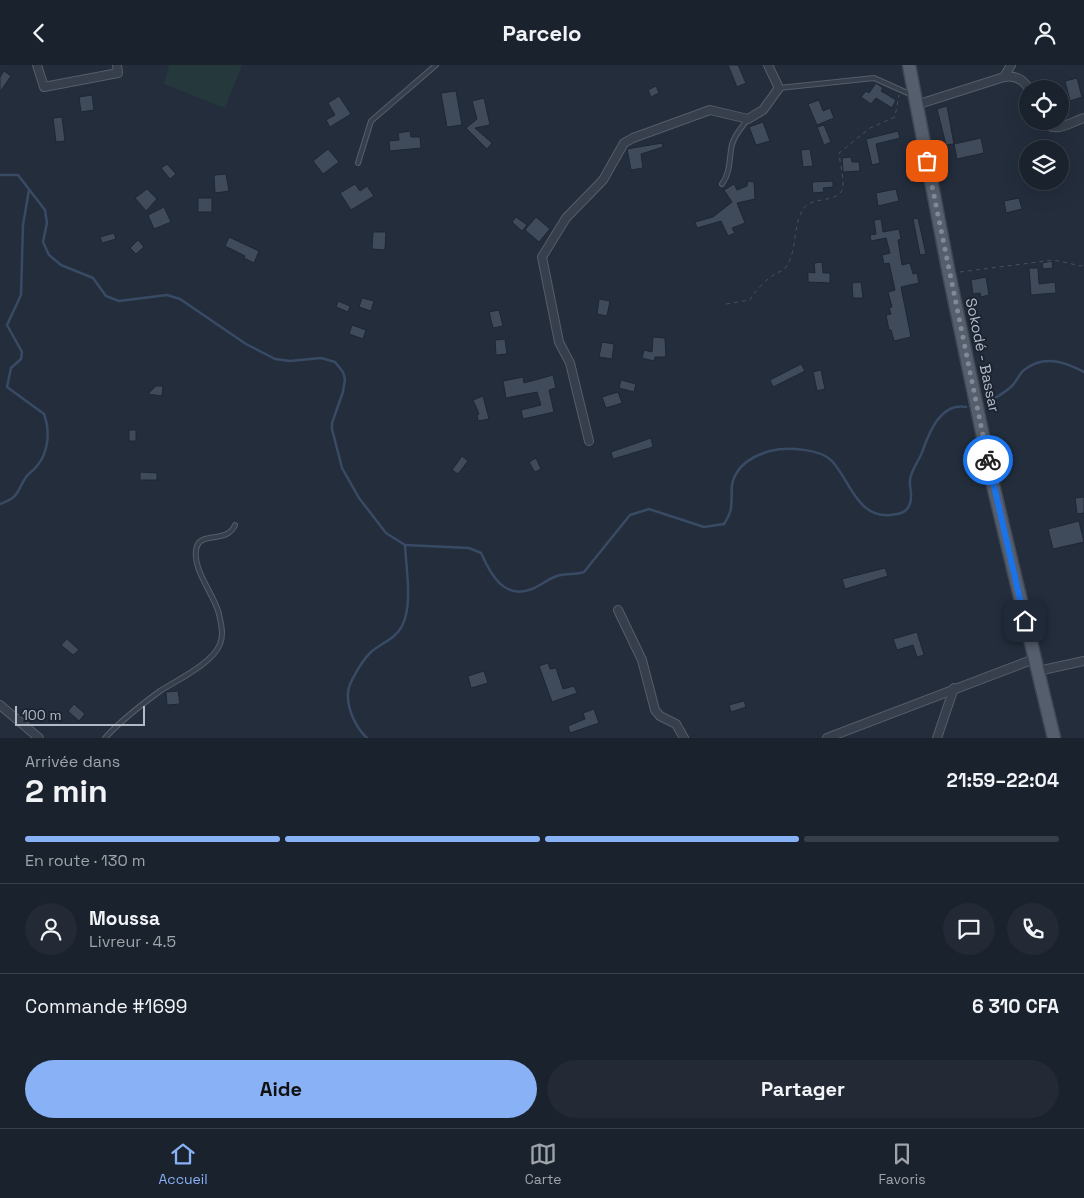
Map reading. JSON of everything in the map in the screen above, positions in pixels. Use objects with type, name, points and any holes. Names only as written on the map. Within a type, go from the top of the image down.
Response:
[{"type":"main road","name":"Sokodé - Bassar","points":[[909,65],[949,274],[1054,738]]},
{"type":"street","points":[[37,65],[44,87],[118,73],[117,65]]},
{"type":"street","points":[[589,441],[570,363],[559,341],[542,257],[566,218],[603,180],[624,143],[710,110],[748,119],[763,110],[779,88],[768,65]]},
{"type":"street","points":[[1004,77],[1011,65]]},
{"type":"street","points":[[916,101],[1011,75],[1020,80]]},
{"type":"street","points":[[1069,123],[1084,118]]},
{"type":"street","points":[[618,610],[642,660],[655,710],[660,716],[676,724],[684,738]]},
{"type":"street","points":[[827,738],[954,688],[1036,665],[1084,661]]},
{"type":"street","points":[[937,738],[954,688]]},
{"type":"street","points":[[0,706],[39,738]]},
{"type":"lane","points":[[358,163],[371,121],[436,65]]},
{"type":"lane","points":[[779,88],[874,78],[901,90],[916,101]]},
{"type":"lane","points":[[722,184],[727,177],[731,148],[737,133],[748,119]]},
{"type":"lane","points":[[105,738],[140,707],[206,661],[217,650],[223,635],[218,612],[199,567],[196,551],[198,543],[202,540],[227,535],[235,525]]},
{"type":"path","points":[[726,304],[750,300],[762,285],[786,267],[793,249],[801,212],[805,205],[835,197],[840,192],[843,186],[839,153],[870,128],[895,117],[901,90]]},
{"type":"path","points":[[949,274],[1054,260],[1081,266],[1084,264]]},
{"type":"green space","points":[[169,65],[242,65],[225,108],[164,84]]},
{"type":"building","points":[[728,65],[738,65],[746,83],[737,87]]},
{"type":"building","points":[[4,71],[11,76],[0,92],[0,77]]},
{"type":"building","points":[[1077,78],[1082,97],[1070,101],[1069,80]]},
{"type":"building","points":[[876,83],[883,88],[881,91],[896,100],[892,108],[876,98],[871,104],[861,97],[866,91],[869,93]]},
{"type":"building","points":[[656,86],[659,93],[651,97],[648,90]]},
{"type":"building","points":[[456,91],[462,125],[447,127],[441,93]]},
{"type":"building","points":[[92,95],[94,110],[81,112],[79,97]]},
{"type":"building","points":[[339,96],[351,114],[330,127],[326,120],[335,115],[328,103]]},
{"type":"building","points":[[484,98],[490,125],[475,128],[492,143],[487,149],[466,128],[477,119],[472,101]]},
{"type":"building","points":[[819,100],[823,111],[830,108],[834,118],[817,125],[808,104]]},
{"type":"building","points":[[947,106],[954,144],[946,145],[937,109]]},
{"type":"building","points":[[62,117],[65,141],[56,142],[53,118]]},
{"type":"building","points":[[763,122],[770,141],[756,145],[749,127]]},
{"type":"building","points":[[824,125],[831,142],[824,145],[817,127]]},
{"type":"building","points":[[410,131],[411,137],[420,137],[421,148],[390,151],[389,141],[399,140],[398,133]]},
{"type":"building","points":[[898,131],[900,138],[876,144],[880,163],[872,165],[866,139]]},
{"type":"building","points":[[981,138],[984,153],[957,159],[954,144]]},
{"type":"building","points":[[662,143],[663,147],[641,154],[643,168],[631,170],[627,149]]},
{"type":"building","points":[[328,149],[339,162],[323,174],[313,161]]},
{"type":"building","points":[[810,149],[813,166],[803,167],[801,150]]},
{"type":"building","points":[[851,157],[852,162],[859,162],[860,171],[843,172],[842,158]]},
{"type":"building","points":[[167,164],[176,174],[170,179],[161,168]]},
{"type":"building","points":[[915,172],[917,181],[910,183],[908,174]]},
{"type":"building","points":[[226,174],[229,191],[215,193],[214,175]]},
{"type":"building","points":[[748,181],[754,182],[755,199],[737,203],[745,223],[732,228],[735,233],[728,236],[721,221],[697,228],[695,222],[713,217],[732,202],[724,190],[734,184],[737,190],[747,186]]},
{"type":"building","points":[[833,181],[833,187],[823,188],[824,192],[813,193],[812,182]]},
{"type":"building","points":[[355,184],[360,191],[367,186],[374,196],[351,210],[340,193]]},
{"type":"building","points":[[147,189],[157,199],[146,211],[135,198]]},
{"type":"building","points":[[896,189],[899,201],[878,206],[876,193]]},
{"type":"building","points":[[198,198],[212,198],[212,212],[198,212]]},
{"type":"building","points":[[1019,198],[1022,209],[1006,213],[1004,201]]},
{"type":"building","points":[[164,207],[171,222],[154,229],[148,215]]},
{"type":"building","points":[[516,217],[527,225],[522,231],[512,222]]},
{"type":"building","points":[[536,217],[550,229],[539,242],[525,230]]},
{"type":"building","points":[[918,218],[926,254],[920,255],[913,219]]},
{"type":"building","points":[[881,219],[883,232],[899,229],[901,239],[898,240],[902,265],[910,263],[913,274],[917,273],[919,283],[901,287],[911,337],[894,341],[891,330],[889,330],[886,315],[891,314],[889,308],[892,307],[888,292],[895,290],[889,263],[884,264],[882,255],[890,253],[886,238],[871,241],[870,235],[876,234],[874,220]]},
{"type":"building","points":[[373,232],[386,232],[385,250],[372,249]]},
{"type":"building","points":[[114,233],[116,239],[102,243],[100,237]]},
{"type":"building","points":[[229,237],[259,251],[254,263],[225,246]]},
{"type":"building","points":[[138,240],[144,247],[136,254],[130,248]]},
{"type":"building","points":[[1052,261],[1053,268],[1043,269],[1042,263]]},
{"type":"building","points":[[822,262],[823,273],[830,273],[830,283],[808,282],[808,272],[815,273],[814,263]]},
{"type":"building","points":[[1029,268],[1038,268],[1039,284],[1055,282],[1056,293],[1031,295]]},
{"type":"building","points":[[986,277],[989,295],[981,297],[980,293],[973,294],[971,280]]},
{"type":"building","points":[[861,282],[863,298],[853,298],[852,283]]},
{"type":"building","points":[[362,298],[374,301],[371,311],[359,307]]},
{"type":"building","points":[[599,299],[610,301],[607,316],[597,314]]},
{"type":"building","points":[[338,301],[350,306],[348,312],[336,307]]},
{"type":"building","points":[[499,310],[503,326],[493,328],[489,312]]},
{"type":"building","points":[[352,325],[366,330],[363,339],[349,334]]},
{"type":"building","points":[[653,337],[665,338],[666,357],[655,357],[654,361],[642,358],[644,350],[652,352]]},
{"type":"building","points":[[505,339],[507,354],[496,355],[495,340]]},
{"type":"building","points":[[602,342],[614,344],[612,359],[599,357]]},
{"type":"building","points":[[801,364],[805,371],[773,387],[770,380]]},
{"type":"building","points":[[821,370],[825,389],[817,391],[813,372]]},
{"type":"building","points":[[553,375],[556,388],[549,390],[554,412],[523,419],[521,410],[541,405],[537,392],[506,398],[503,381],[523,377],[524,383]]},
{"type":"building","points":[[621,380],[636,384],[634,392],[619,388]]},
{"type":"building","points":[[156,386],[163,386],[162,396],[148,394]]},
{"type":"building","points":[[618,392],[622,403],[606,408],[602,397]]},
{"type":"building","points":[[483,396],[489,419],[478,421],[477,415],[479,414],[473,400]]},
{"type":"building","points":[[129,430],[136,430],[136,441],[129,441]]},
{"type":"building","points":[[651,438],[653,447],[613,459],[611,452]]},
{"type":"building","points":[[462,456],[468,461],[458,474],[452,470]]},
{"type":"building","points":[[536,458],[541,469],[535,472],[529,462]]},
{"type":"building","points":[[140,472],[157,473],[157,480],[140,480]]},
{"type":"building","points":[[1084,497],[1084,513],[1077,514],[1075,498]]},
{"type":"building","points":[[1079,521],[1084,542],[1053,549],[1048,529]]},
{"type":"building","points":[[885,568],[888,576],[845,589],[842,579]]},
{"type":"building","points":[[917,632],[924,655],[917,657],[913,645],[897,650],[893,639]]},
{"type":"building","points":[[67,639],[79,650],[73,655],[61,645]]},
{"type":"building","points":[[548,663],[550,669],[556,668],[563,689],[574,686],[577,693],[552,702],[539,666]]},
{"type":"building","points":[[484,671],[488,683],[471,688],[468,676]]},
{"type":"building","points":[[178,691],[180,704],[167,705],[166,692]]},
{"type":"building","points":[[744,701],[746,707],[731,712],[729,705]]},
{"type":"building","points":[[74,704],[85,714],[79,721],[68,711]]},
{"type":"building","points":[[594,709],[599,723],[570,733],[568,726],[585,719],[583,713]]},
{"type":"waterway","points":[[0,175],[18,175],[45,210],[47,223],[43,242],[49,255],[61,265],[93,278],[106,296],[119,301],[167,295],[180,299],[246,344],[275,359],[290,361],[321,358],[335,362],[343,372],[345,379],[343,392],[332,423],[342,468],[359,498],[386,533],[405,545],[469,548],[481,553],[494,577],[506,588],[514,591],[522,592],[532,589],[557,576],[584,572],[630,515],[649,509],[704,527],[724,524],[729,516],[732,503],[732,486],[739,469],[750,459],[770,451],[785,449],[819,453],[832,461],[855,496],[869,510],[879,514],[901,513],[907,509],[910,503],[910,480],[912,473],[931,430],[942,415],[949,410],[957,407],[966,407]]},
{"type":"waterway","points":[[0,504],[11,499],[17,493],[26,477],[41,460],[46,448],[48,434],[44,414],[7,387],[11,368],[21,359],[22,352],[7,325],[21,295],[23,225],[29,190]]},
{"type":"waterway","points":[[989,402],[1012,386],[1024,370],[1039,362],[1054,361],[1084,372]]},
{"type":"waterway","points":[[367,738],[356,724],[351,712],[348,693],[356,672],[367,656],[395,635],[402,626],[408,597],[405,545]]},
{"type":"way so far","points":[[927,161],[988,460]]},
{"type":"route","points":[[988,460],[1025,621]]}]
